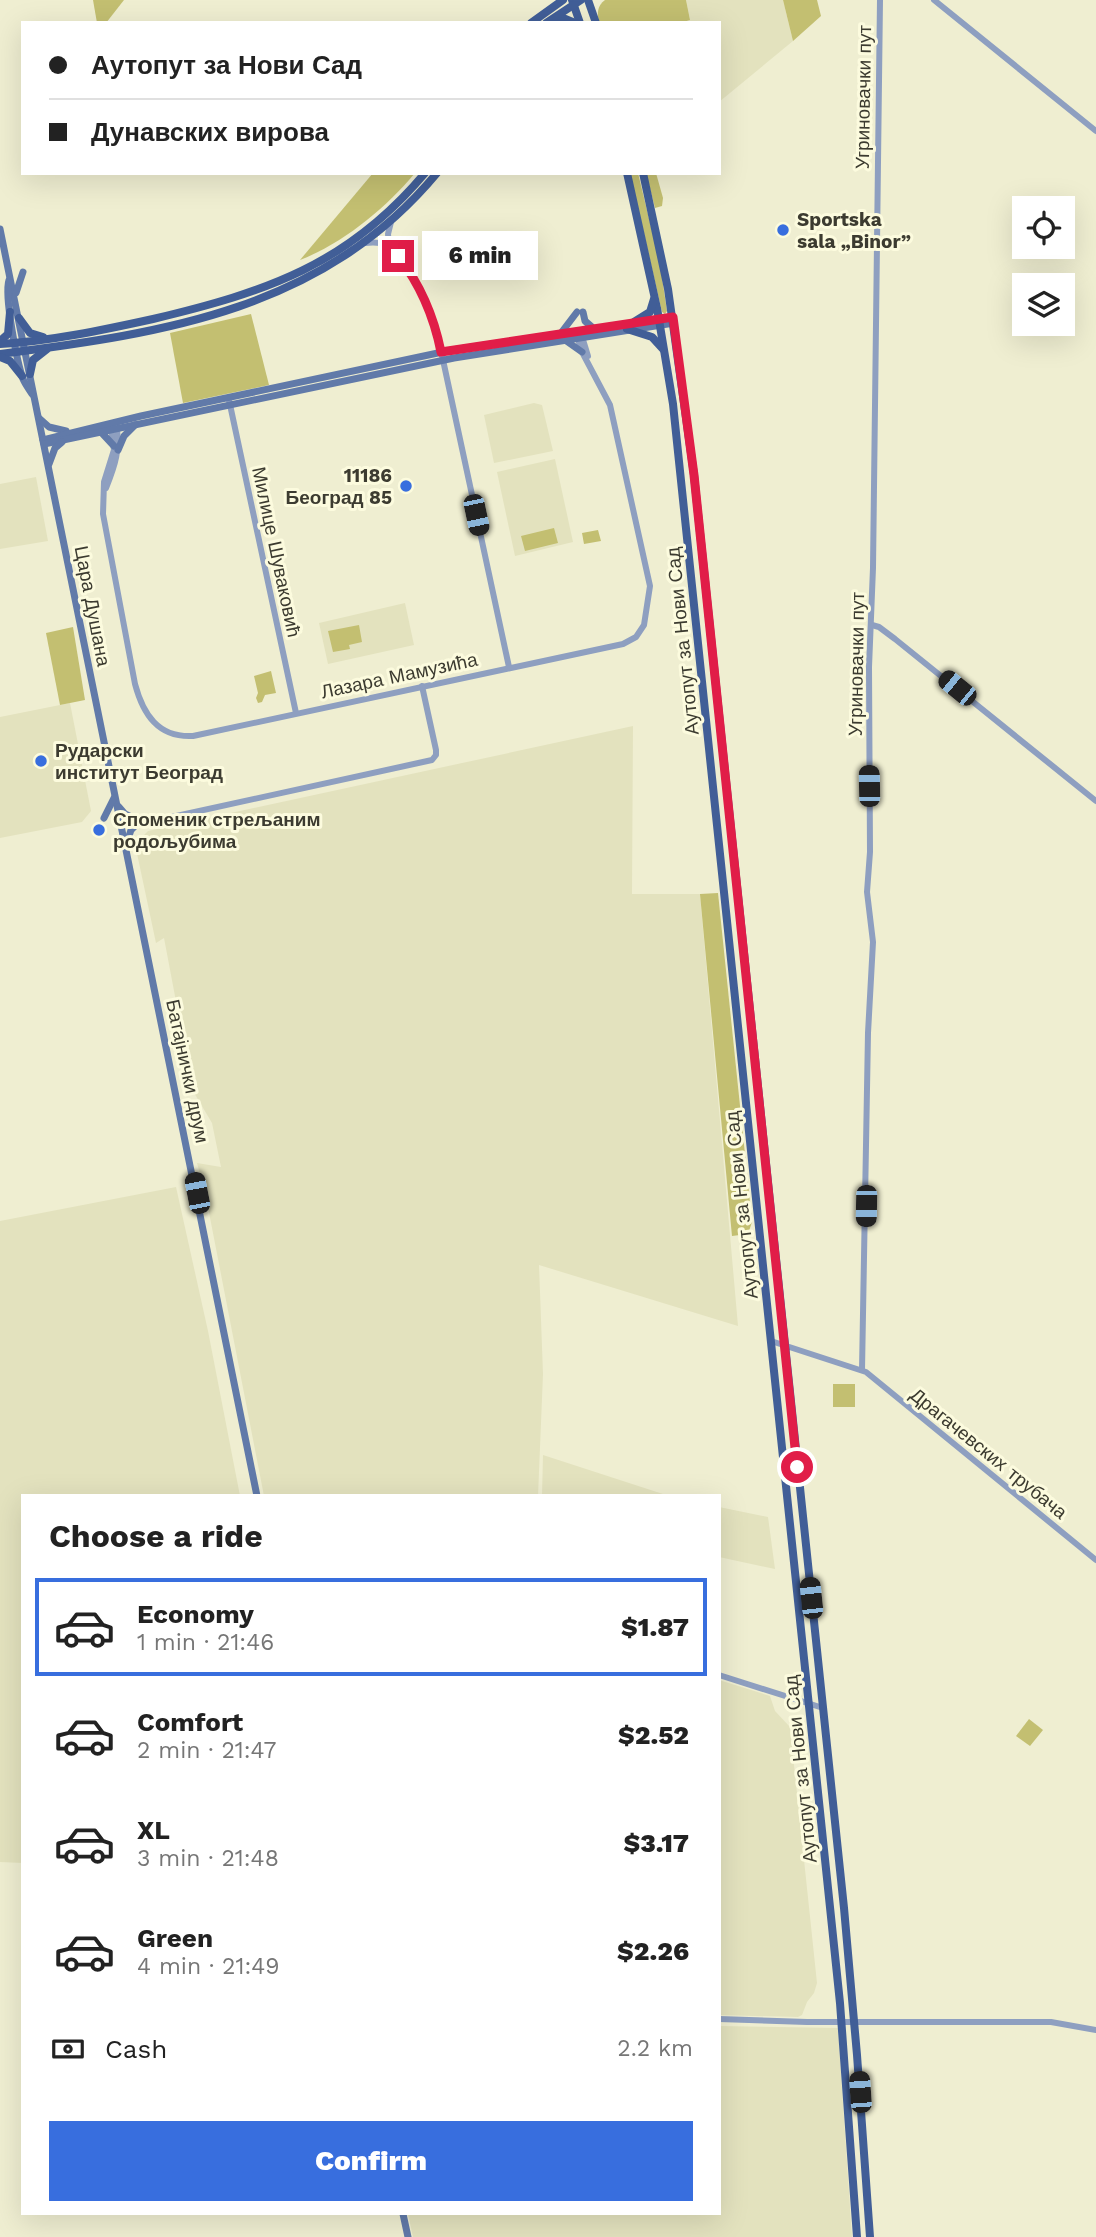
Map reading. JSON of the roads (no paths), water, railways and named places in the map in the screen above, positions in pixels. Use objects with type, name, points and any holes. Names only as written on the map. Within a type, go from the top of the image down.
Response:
[{"type":"main road","points":[[534,21],[563,0]]},
{"type":"main road","points":[[588,0],[595,21]]},
{"type":"main road","points":[[595,21],[594,8],[598,0]]},
{"type":"main road","points":[[550,21],[575,1],[580,21]]},
{"type":"main road","points":[[0,356],[26,375],[35,358],[50,343],[245,295],[286,279],[313,266],[371,227],[423,175]]},
{"type":"main road","points":[[0,356],[21,347],[93,341],[161,327],[235,308],[276,294],[318,273],[365,243],[391,222],[435,175]]},
{"type":"main road","name":"Аутопут за Нови Сад","points":[[627,175],[654,289],[676,438],[841,2022],[856,2237]]},
{"type":"main road","name":"Аутопут за Нови Сад","points":[[643,175],[673,320],[692,462],[855,2022],[870,2237]]},
{"type":"main road","name":"Цара Душана","points":[[0,229],[19,318],[26,375],[35,401],[49,465],[119,820]]},
{"type":"main road","points":[[15,297],[23,272]]},
{"type":"main road","name":"Цара Душана","points":[[9,280],[7,293],[10,312],[21,347]]},
{"type":"main road","points":[[631,326],[650,312],[654,289]]},
{"type":"main road","points":[[0,343],[8,334],[10,312]]},
{"type":"main road","points":[[563,337],[580,312],[595,332]]},
{"type":"main road","points":[[159,317],[161,327]]},
{"type":"main road","points":[[19,318],[30,333],[50,343]]},
{"type":"main road","points":[[44,442],[64,441],[101,432],[113,426],[442,356],[673,320]]},
{"type":"main road","points":[[631,326],[652,337],[665,352]]},
{"type":"main road","points":[[563,337],[584,351],[595,332]]},
{"type":"main road","points":[[0,343],[21,347]]},
{"type":"main road","points":[[39,418],[52,429],[77,431],[137,424],[229,401]]},
{"type":"main road","points":[[101,432],[116,448],[137,424]]},
{"type":"main road","points":[[44,442],[77,431]]},
{"type":"main road","points":[[49,465],[55,448],[64,441]]},
{"type":"main road","points":[[104,818],[114,797]]},
{"type":"main road","points":[[114,797],[122,812],[136,820],[126,850]]},
{"type":"main road","name":"Батајнички друм","points":[[119,820],[257,1494]]},
{"type":"main road","points":[[403,2215],[408,2237]]},
{"type":"street","name":"Угриновачки пут","points":[[862,1370],[868,1033],[873,942],[867,898],[880,0]]},
{"type":"street","points":[[934,0],[1096,131]]},
{"type":"street","points":[[389,247],[391,222]]},
{"type":"street","points":[[365,243],[377,242],[389,247],[407,269],[423,296],[442,356],[509,667]]},
{"type":"street","name":"Лазара Мамузића","points":[[116,448],[114,471],[104,493],[103,514],[118,603],[142,707],[150,719],[165,731],[189,737],[623,644],[636,637],[646,618],[650,586],[617,430],[607,395],[584,351],[579,334]]},
{"type":"street","name":"Милице Шуваковић","points":[[229,401],[296,713]]},
{"type":"street","points":[[113,426],[116,448]]},
{"type":"street","points":[[872,625],[879,627],[901,644],[1096,802]]},
{"type":"street","points":[[119,820],[166,817],[432,760],[436,750],[422,686]]},
{"type":"street","points":[[771,1341],[862,1370]]},
{"type":"street","name":"Драгачевских трубача","points":[[862,1370],[1096,1560]]},
{"type":"street","points":[[721,1676],[822,1708]]},
{"type":"street","points":[[721,2019],[1051,2022],[1096,2030]]},
{"type":"place","name":"Sportska sala „Binor”","points":[[783,230]]},
{"type":"place","name":"11186 Београд 85","points":[[406,486]]},
{"type":"place","name":"Рударски институт Београд","points":[[41,761]]},
{"type":"place","name":"Споменик стрељаним родољубима","points":[[99,830]]}]
